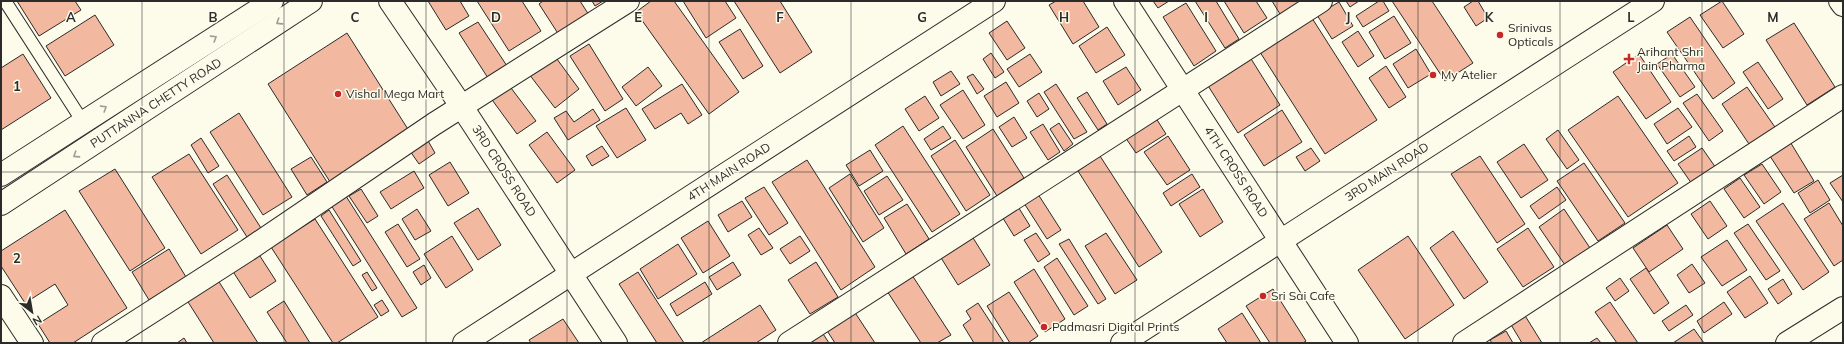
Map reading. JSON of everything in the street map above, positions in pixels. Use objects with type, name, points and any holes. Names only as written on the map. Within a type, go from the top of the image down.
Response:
[{"type":"street","name":"PUTTANNA CHETTY ROAD","points":[[1,175],[272,1]]},
{"type":"street","name":"PUTTANNA CHETTY ROAD","points":[[1,204],[311,1]]},
{"type":"street","name":"3RD CROSS ROAD","points":[[390,1],[462,107],[616,343]]},
{"type":"street","points":[[103,343],[248,250],[462,107],[628,1]]},
{"type":"street","name":"4TH MAIN ROAD","points":[[464,343],[994,1]]},
{"type":"street","name":"4TH CROSS ROAD","points":[[1125,1],[1347,343]]},
{"type":"street","points":[[789,343],[1321,1]]},
{"type":"street","name":"3RD MAIN ROAD","points":[[1122,343],[1653,1]]},
{"type":"street","points":[[1840,1],[1843,5]]},
{"type":"street","points":[[1464,343],[1843,96]]},
{"type":"street","points":[[1,296],[32,343]]},
{"type":"street","points":[[1787,343],[1843,308]]},
{"type":"lane","points":[[5,1],[83,122]]},
{"type":"building","points":[[17,1],[75,1],[81,10],[39,36]]},
{"type":"building","points":[[428,1],[460,1],[469,16],[446,30]]},
{"type":"building","points":[[477,1],[522,1],[541,31],[509,51]]},
{"type":"building","points":[[543,1],[580,1],[589,15],[559,35],[539,4]]},
{"type":"building","points":[[592,1],[603,1],[595,6]]},
{"type":"building","points":[[651,1],[674,1],[739,92],[709,114],[636,12]]},
{"type":"building","points":[[683,1],[725,1],[736,18],[706,38]]},
{"type":"building","points":[[734,1],[780,1],[812,52],[780,73]]},
{"type":"building","points":[[1056,1],[1083,1],[1099,27],[1073,44],[1049,5]]},
{"type":"building","points":[[1153,1],[1169,1],[1158,8]]},
{"type":"building","points":[[1195,1],[1216,1],[1239,39],[1225,48]]},
{"type":"building","points":[[1224,1],[1256,1],[1267,18],[1244,33]]},
{"type":"building","points":[[1272,1],[1301,1],[1280,14]]},
{"type":"building","points":[[1346,1],[1359,1],[1350,7]]},
{"type":"building","points":[[1379,1],[1383,1],[1389,11],[1363,27],[1356,16]]},
{"type":"building","points":[[1392,1],[1432,1],[1473,63],[1445,81]]},
{"type":"building","points":[[1473,1],[1478,1],[1488,18],[1476,26],[1464,7]]},
{"type":"building","points":[[1722,1],[1744,34],[1723,48],[1700,15]]},
{"type":"building","points":[[1339,2],[1353,26],[1332,39],[1317,15]]},
{"type":"building","points":[[1186,3],[1216,51],[1194,66],[1163,17]]},
{"type":"building","points":[[95,15],[114,45],[65,76],[46,46]]},
{"type":"building","points":[[1310,15],[1377,120],[1325,154],[1258,49]]},
{"type":"building","points":[[1394,16],[1411,43],[1385,59],[1369,32]]},
{"type":"building","points":[[1690,17],[1735,83],[1713,99],[1667,32]]},
{"type":"building","points":[[1007,21],[1025,48],[1007,60],[989,33]]},
{"type":"building","points":[[478,22],[507,66],[488,78],[459,33]]},
{"type":"building","points":[[1794,23],[1835,87],[1807,105],[1766,40]]},
{"type":"building","points":[[1107,27],[1125,55],[1096,73],[1079,46]]},
{"type":"building","points":[[740,29],[763,66],[743,79],[719,42]]},
{"type":"building","points":[[1358,31],[1374,56],[1358,67],[1342,42]]},
{"type":"building","points":[[347,33],[411,134],[332,185],[268,84]]},
{"type":"building","points":[[589,44],[623,99],[605,111],[570,56]]},
{"type":"building","points":[[1416,49],[1431,74],[1408,88],[1393,64]]},
{"type":"building","points":[[991,53],[1004,72],[995,78],[983,59]]},
{"type":"building","points":[[23,54],[51,98],[1,130],[1,68]]},
{"type":"building","points":[[1030,54],[1042,72],[1019,87],[1007,69]]},
{"type":"building","points":[[1248,54],[1280,105],[1238,133],[1205,81]]},
{"type":"building","points":[[1639,54],[1671,102],[1646,119],[1613,72]]},
{"type":"building","points":[[1672,54],[1695,87],[1680,97],[1657,64]]},
{"type":"building","points":[[554,55],[579,89],[555,108],[529,74]]},
{"type":"building","points":[[1758,62],[1783,99],[1768,109],[1743,72]]},
{"type":"building","points":[[1386,66],[1406,97],[1389,108],[1369,78]]},
{"type":"building","points":[[648,67],[662,86],[636,106],[622,87]]},
{"type":"building","points":[[1126,67],[1141,90],[1118,105],[1103,81]]},
{"type":"building","points":[[951,71],[960,84],[941,96],[933,82]]},
{"type":"building","points":[[973,74],[984,89],[977,94],[967,77]]},
{"type":"building","points":[[1006,82],[1019,103],[997,117],[984,96]]},
{"type":"building","points":[[508,84],[536,121],[517,134],[490,97]]},
{"type":"building","points":[[682,84],[702,115],[688,124],[681,113],[655,129],[642,109]]},
{"type":"building","points":[[1056,84],[1087,132],[1074,139],[1044,92]]},
{"type":"building","points":[[1747,87],[1777,130],[1751,147],[1722,104]]},
{"type":"building","points":[[963,90],[985,125],[963,139],[940,105]]},
{"type":"building","points":[[1087,92],[1107,124],[1098,130],[1077,98]]},
{"type":"building","points":[[1039,93],[1049,109],[1037,117],[1027,101]]},
{"type":"building","points":[[1697,94],[1723,131],[1709,141],[1683,103]]},
{"type":"building","points":[[925,96],[939,118],[919,131],[905,109]]},
{"type":"building","points":[[1618,96],[1678,183],[1628,217],[1568,130]]},
{"type":"building","points":[[626,108],[646,140],[617,158],[596,126]]},
{"type":"building","points":[[1678,108],[1692,127],[1667,144],[1654,124]]},
{"type":"building","points":[[593,109],[600,120],[568,140],[554,118],[566,111],[574,122]]},
{"type":"building","points":[[1282,110],[1302,142],[1264,166],[1244,135]]},
{"type":"building","points":[[239,113],[292,197],[263,215],[210,132]]},
{"type":"building","points":[[1154,115],[1166,134],[1136,153],[1123,134]]},
{"type":"building","points":[[1014,117],[1027,138],[1012,147],[999,127]]},
{"type":"building","points":[[1059,123],[1073,144],[1064,151],[1050,129]]},
{"type":"building","points":[[1043,124],[1060,152],[1048,160],[1030,132]]},
{"type":"building","points":[[903,126],[960,214],[932,232],[875,145]]},
{"type":"building","points":[[943,126],[951,138],[931,150],[924,139]]},
{"type":"building","points":[[993,129],[1024,178],[997,196],[966,147]]},
{"type":"building","points":[[1558,130],[1579,160],[1567,169],[1546,139]]},
{"type":"building","points":[[547,132],[575,170],[557,183],[529,145]]},
{"type":"building","points":[[1168,136],[1190,170],[1167,185],[1144,152]]},
{"type":"building","points":[[1689,136],[1696,147],[1674,161],[1667,151]]},
{"type":"building","points":[[201,138],[219,166],[208,173],[191,145]]},
{"type":"building","points":[[427,139],[435,153],[419,164],[410,151]]},
{"type":"building","points":[[955,140],[990,195],[966,211],[931,156]]},
{"type":"building","points":[[1789,140],[1814,181],[1794,193],[1768,153]]},
{"type":"building","points":[[1524,144],[1548,180],[1521,198],[1497,162]]},
{"type":"building","points":[[602,146],[609,156],[592,166],[586,156]]},
{"type":"building","points":[[1311,148],[1320,161],[1305,171],[1296,157]]},
{"type":"building","points":[[1702,148],[1716,168],[1692,184],[1678,164]]},
{"type":"building","points":[[870,150],[883,171],[859,186],[846,165]]},
{"type":"building","points":[[189,154],[238,230],[201,254],[152,177]]},
{"type":"building","points":[[1100,156],[1162,252],[1139,267],[1078,171]]},
{"type":"building","points":[[1480,156],[1525,224],[1497,243],[1451,174]]},
{"type":"building","points":[[311,157],[327,182],[307,195],[291,169]]},
{"type":"building","points":[[807,160],[875,267],[841,290],[772,182]]},
{"type":"building","points":[[450,162],[469,193],[448,206],[429,175]]},
{"type":"building","points":[[1584,163],[1625,223],[1598,241],[1557,181]]},
{"type":"building","points":[[1762,164],[1781,192],[1764,204],[1744,175]]},
{"type":"building","points":[[115,169],[165,248],[130,271],[79,191]]},
{"type":"building","points":[[414,171],[424,188],[391,209],[380,192]]},
{"type":"building","points":[[850,174],[884,228],[863,242],[829,188]]},
{"type":"building","points":[[1192,174],[1200,187],[1171,206],[1163,193]]},
{"type":"building","points":[[227,175],[261,228],[247,237],[213,184]]},
{"type":"building","points":[[1843,175],[1843,202],[1830,183]]},
{"type":"building","points":[[887,176],[903,200],[879,215],[864,191]]},
{"type":"building","points":[[1740,178],[1760,207],[1744,218],[1724,189]]},
{"type":"building","points":[[1818,180],[1830,200],[1810,213],[1798,193]]},
{"type":"building","points":[[764,187],[788,223],[769,235],[745,198]]},
{"type":"building","points":[[1557,187],[1566,200],[1539,219],[1530,206]]},
{"type":"building","points":[[361,189],[378,216],[367,223],[349,196]]},
{"type":"building","points":[[1203,189],[1223,222],[1200,237],[1179,204]]},
{"type":"building","points":[[1036,191],[1061,230],[1047,239],[1022,200]]},
{"type":"building","points":[[344,193],[417,308],[402,317],[329,202]]},
{"type":"building","points":[[742,201],[752,217],[728,232],[718,215]]},
{"type":"building","points":[[1710,201],[1727,226],[1708,239],[1691,214]]},
{"type":"building","points":[[1783,203],[1829,272],[1803,290],[1756,221]]},
{"type":"building","points":[[1829,203],[1843,226],[1843,260],[1834,266],[1804,219]]},
{"type":"building","points":[[907,204],[929,239],[906,254],[884,218]]},
{"type":"building","points":[[1017,205],[1030,226],[1014,236],[1001,215]]},
{"type":"building","points":[[478,208],[501,245],[478,260],[454,223]]},
{"type":"building","points":[[417,209],[431,231],[415,240],[402,219]]},
{"type":"building","points":[[1564,209],[1590,248],[1565,265],[1539,227]]},
{"type":"building","points":[[65,210],[127,308],[73,343],[50,343],[38,324],[68,305],[55,284],[25,303],[1,266],[1,251]]},
{"type":"building","points":[[329,210],[361,261],[353,266],[321,216]]},
{"type":"building","points":[[315,219],[378,317],[337,343],[333,343],[271,247]]},
{"type":"building","points":[[708,221],[730,256],[703,273],[681,238]]},
{"type":"building","points":[[398,224],[420,259],[407,267],[385,232]]},
{"type":"building","points":[[1748,224],[1780,271],[1766,280],[1734,233]]},
{"type":"building","points":[[1667,225],[1683,249],[1649,272],[1633,248]]},
{"type":"building","points":[[759,228],[773,248],[761,255],[748,235]]},
{"type":"building","points":[[1528,228],[1554,267],[1523,287],[1497,249]]},
{"type":"building","points":[[1453,231],[1488,282],[1464,299],[1430,248]]},
{"type":"building","points":[[970,233],[990,265],[958,285],[938,253]]},
{"type":"building","points":[[1036,233],[1050,254],[1038,262],[1024,240]]},
{"type":"building","points":[[1106,233],[1137,280],[1115,294],[1085,246]]},
{"type":"building","points":[[452,236],[473,270],[446,288],[424,254]]},
{"type":"building","points":[[800,236],[810,251],[790,264],[780,249]]},
{"type":"building","points":[[1408,236],[1454,305],[1405,339],[1358,270]]},
{"type":"building","points":[[1069,239],[1106,299],[1098,304],[1059,244]]},
{"type":"building","points":[[1727,240],[1747,270],[1722,286],[1701,257]]},
{"type":"building","points":[[678,244],[697,274],[658,299],[640,269]]},
{"type":"building","points":[[169,249],[186,277],[149,300],[132,272]]},
{"type":"building","points":[[258,253],[276,281],[250,298],[232,270]]},
{"type":"building","points":[[1057,258],[1088,306],[1074,315],[1044,267]]},
{"type":"building","points":[[733,262],[741,275],[717,290],[709,277]]},
{"type":"building","points":[[816,262],[838,297],[810,314],[788,280]]},
{"type":"building","points":[[1692,264],[1705,283],[1689,293],[1677,275]]},
{"type":"building","points":[[424,265],[431,278],[421,285],[413,272]]},
{"type":"building","points":[[1646,268],[1669,303],[1654,314],[1630,279]]},
{"type":"building","points":[[1034,269],[1065,319],[1045,332],[1014,282]]},
{"type":"building","points":[[367,272],[377,288],[372,291],[362,275]]},
{"type":"building","points":[[638,272],[684,343],[657,343],[619,284]]},
{"type":"building","points":[[910,272],[951,335],[937,343],[921,343],[885,288]]},
{"type":"building","points":[[214,274],[258,343],[214,343],[183,294]]},
{"type":"building","points":[[1750,276],[1768,303],[1745,318],[1727,292]]},
{"type":"building","points":[[1620,278],[1629,291],[1615,301],[1606,288]]},
{"type":"building","points":[[1783,279],[1792,294],[1778,304],[1768,289]]},
{"type":"building","points":[[705,282],[712,294],[677,316],[670,304]]},
{"type":"building","points":[[1273,289],[1306,341],[1303,343],[1270,343],[1246,306]]},
{"type":"building","points":[[1009,292],[1038,336],[1028,343],[1010,343],[987,306]]},
{"type":"building","points":[[382,300],[389,311],[381,316],[374,305]]},
{"type":"building","points":[[284,301],[310,343],[287,343],[267,312]]},
{"type":"building","points":[[1610,302],[1638,343],[1617,343],[1595,312]]},
{"type":"building","points":[[1724,302],[1732,314],[1704,333],[1697,321]]},
{"type":"building","points":[[978,303],[1004,343],[974,343],[963,325],[971,319],[966,311]]},
{"type":"building","points":[[760,305],[776,330],[756,343],[701,343]]},
{"type":"building","points":[[1686,305],[1693,315],[1669,331],[1662,321]]},
{"type":"building","points":[[852,308],[875,343],[835,343],[824,326]]},
{"type":"building","points":[[1242,313],[1261,343],[1227,343],[1218,329]]},
{"type":"building","points":[[1524,314],[1542,343],[1522,343],[1510,323]]},
{"type":"building","points":[[563,319],[579,343],[531,343],[529,340]]},
{"type":"building","points":[[818,326],[829,343],[798,343]]},
{"type":"building","points":[[1694,329],[1704,343],[1673,343]]},
{"type":"building","points":[[1506,331],[1513,343],[1492,343],[1490,340]]},
{"type":"building","points":[[184,338],[187,343],[177,343]]},
{"type":"building","points":[[1597,338],[1601,343],[1589,343]]},
{"type":"place","name":"Srinivas Opticals","points":[[1500,35]]},
{"type":"place","name":"Arihant Shri Jain Pharma","points":[[1629,59]]},
{"type":"place","name":"My Atelier","points":[[1433,75]]},
{"type":"place","name":"Vishal Mega Mart","points":[[338,94]]},
{"type":"place","name":"Sri Sai Cafe","points":[[1263,296]]},
{"type":"place","name":"Padmasri Digital Prints","points":[[1044,327]]}]
